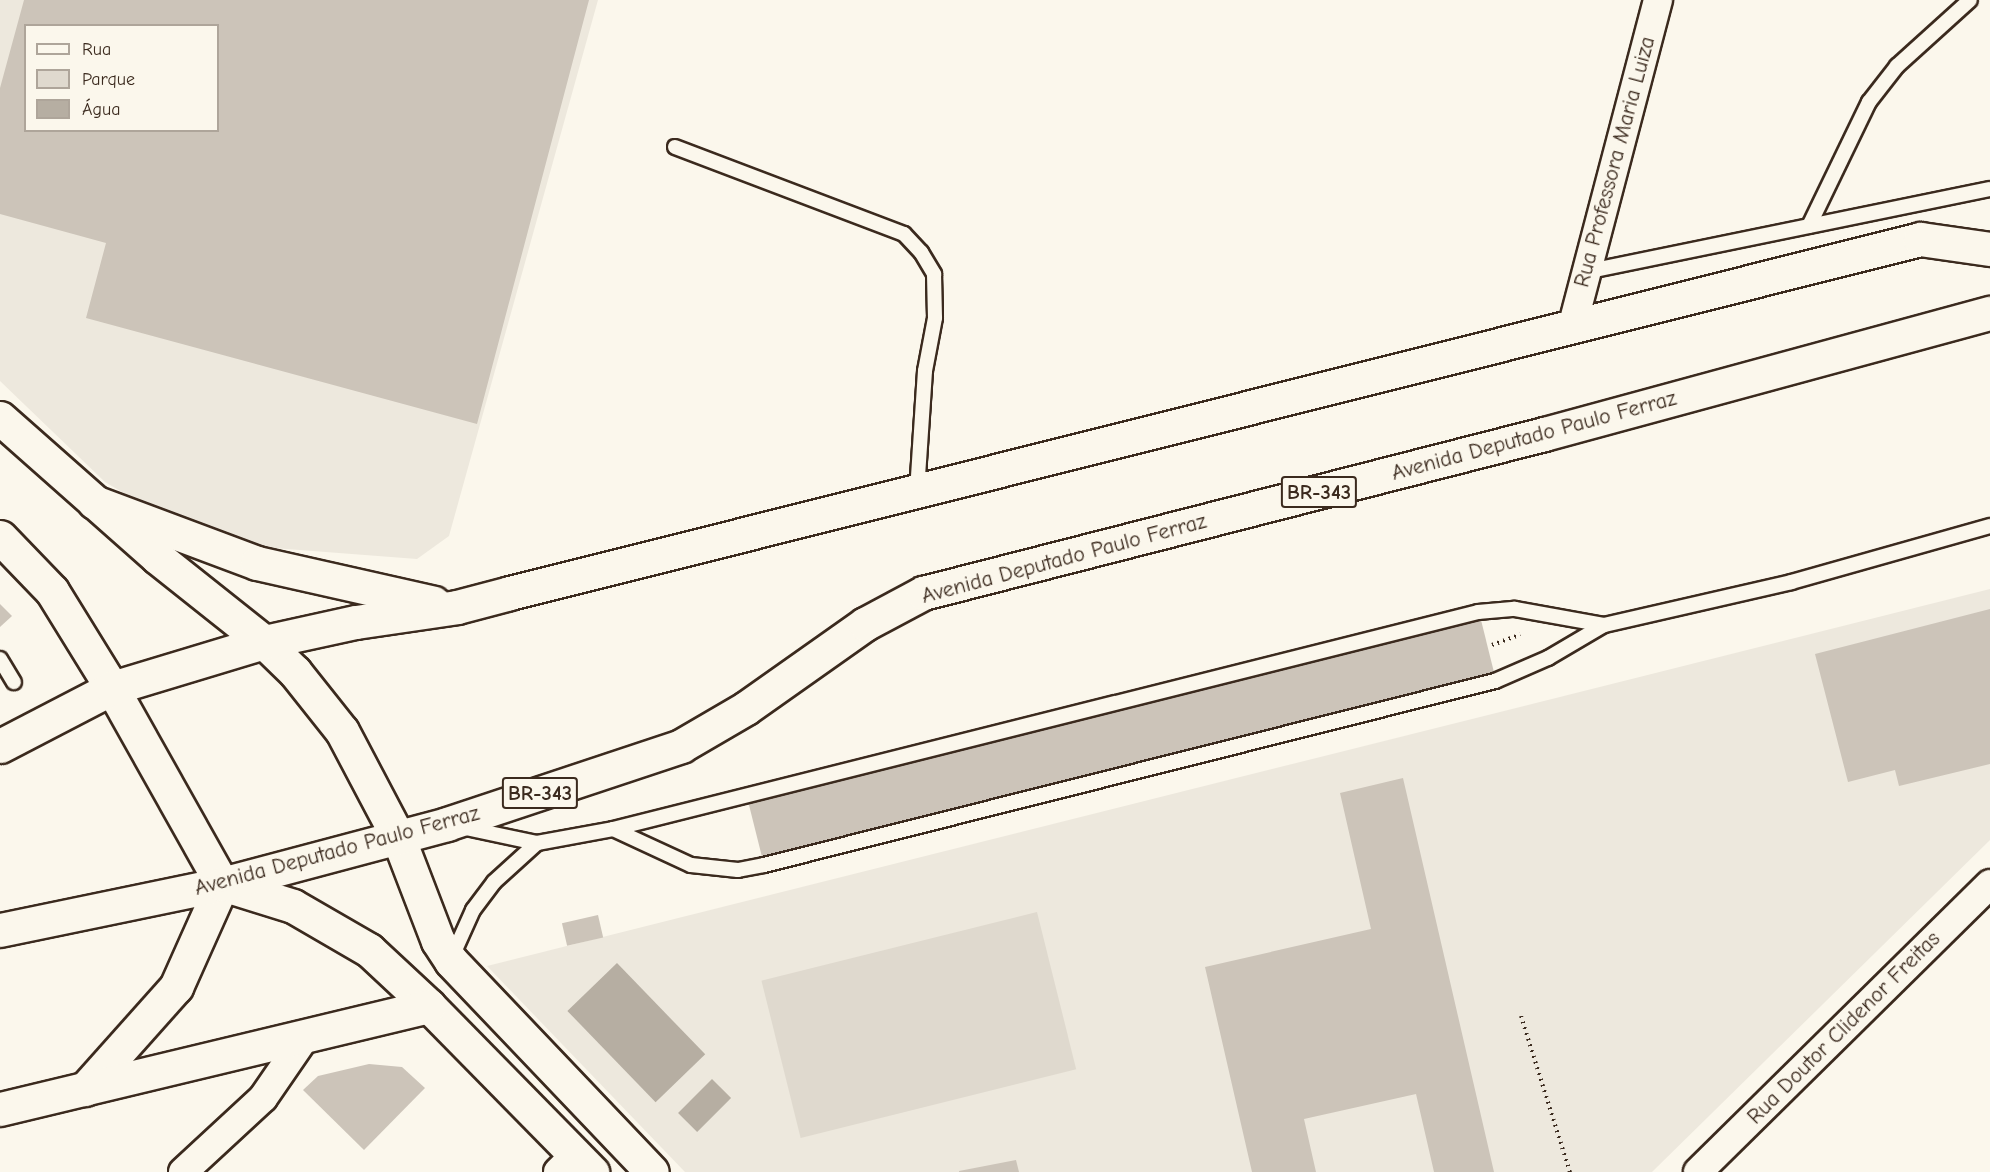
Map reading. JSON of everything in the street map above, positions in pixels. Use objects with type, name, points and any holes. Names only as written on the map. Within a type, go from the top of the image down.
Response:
[{"type":"main road","points":[[0,746],[112,688],[264,642],[356,622],[456,607],[1573,324],[1920,239],[1990,249]]},
{"type":"main road","name":"Avenida Deputado Paulo Ferraz","points":[[0,930],[222,884],[447,824],[681,746],[746,708],[865,624],[923,593],[1533,437],[1990,313]]},
{"type":"main road","points":[[0,418],[94,502],[264,642],[295,672],[342,731],[398,837],[438,941],[451,961],[652,1172]]},
{"type":"main road","points":[[94,502],[257,563],[456,607]]},
{"type":"main road","points":[[0,537],[52,591],[112,688],[222,884],[293,906],[369,950],[429,1006],[575,1166]]},
{"type":"main road","points":[[85,1089],[176,987],[222,884]]},
{"type":"main road","points":[[0,1108],[429,1006]]},
{"type":"street","name":"Rua Professora Maria Luiza","points":[[1573,324],[1658,0]]},
{"type":"street","name":"Rua Doutor Clidenor Freitas","points":[[1698,1172],[1990,884]]},
{"type":"street","points":[[183,1172],[263,1098],[305,1036]]},
{"type":"lane","points":[[1809,226],[1869,102],[1897,66],[1970,0]]},
{"type":"lane","points":[[675,147],[904,234],[921,252],[934,274],[935,318],[925,371],[916,492]]},
{"type":"lane","points":[[1585,272],[1990,189]]},
{"type":"lane","points":[[613,829],[691,865],[714,870],[747,868],[1495,681],[1548,658],[1604,625],[1791,582],[1990,526]]},
{"type":"lane","points":[[447,824],[537,843],[613,829],[1478,612],[1515,609],[1604,625]]},
{"type":"lane","points":[[0,659],[14,682]]},
{"type":"lane","points":[[451,961],[473,910],[494,882],[537,843]]},
{"type":"path","points":[[1521,1016],[1570,1172]]},
{"type":"shaded area","points":[[0,0],[598,0],[449,536],[417,559],[248,546],[165,517],[105,482],[0,381]]},
{"type":"shaded area","points":[[1990,589],[1990,840],[1652,1172],[685,1172],[487,966]]},
{"type":"green space","points":[[1037,912],[1076,1069],[801,1138],[761,981]]},
{"type":"water","points":[[617,963],[705,1054],[656,1102],[567,1011]]},
{"type":"water","points":[[712,1079],[731,1098],[697,1132],[678,1113]]},
{"type":"building","points":[[24,0],[589,0],[477,424],[86,318],[106,243],[0,214],[0,88]]},
{"type":"building","points":[[0,604],[12,616],[0,627]]},
{"type":"building","points":[[1990,609],[1990,764],[1899,786],[1895,770],[1848,782],[1815,654]]},
{"type":"building","points":[[1480,616],[1495,677],[763,860],[747,799]]},
{"type":"building","points":[[1403,778],[1494,1172],[1434,1172],[1416,1094],[1304,1119],[1316,1172],[1252,1172],[1205,967],[1371,929],[1340,793]]},
{"type":"building","points":[[598,915],[603,937],[567,946],[562,923]]},
{"type":"building","points":[[369,1064],[402,1067],[425,1088],[364,1150],[303,1090],[318,1076]]},
{"type":"building","points":[[1016,1160],[1019,1172],[959,1172],[959,1171]]}]
